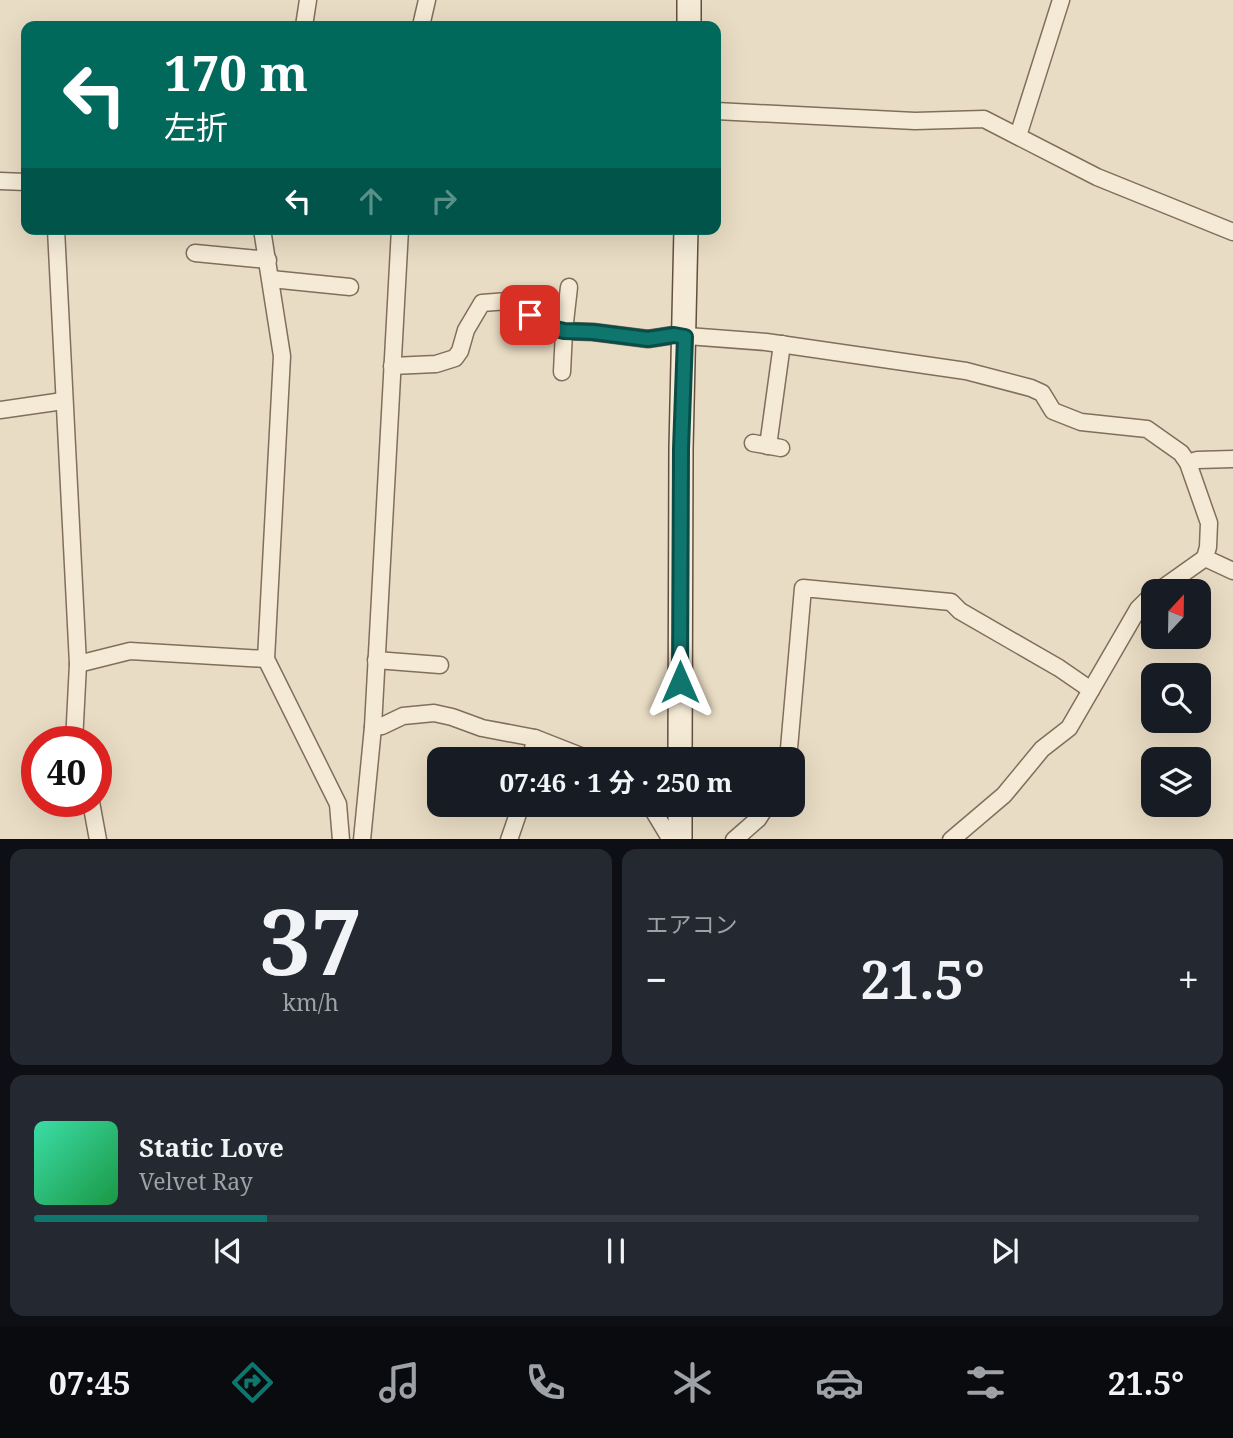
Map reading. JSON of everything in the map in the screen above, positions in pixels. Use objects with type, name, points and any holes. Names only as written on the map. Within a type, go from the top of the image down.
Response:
[{"type":"street","points":[[305,21],[308,0]]},
{"type":"street","points":[[422,21],[427,0]]},
{"type":"street","points":[[689,0],[689,21]]},
{"type":"street","points":[[1018,136],[1061,0]]},
{"type":"street","points":[[721,111],[915,121],[984,119],[1097,177],[1233,232]]},
{"type":"street","points":[[0,181],[21,182]]},
{"type":"street","points":[[56,235],[78,664],[75,726]]},
{"type":"street","points":[[263,235],[282,356],[266,659],[338,804],[341,839]]},
{"type":"street","points":[[362,839],[373,727],[400,235]]},
{"type":"street","points":[[680,747],[681,449],[687,235]]},
{"type":"street","points":[[195,253],[268,260]]},
{"type":"street","points":[[271,279],[350,287]]},
{"type":"street","points":[[562,372],[569,287]]},
{"type":"street","points":[[392,366],[436,364],[455,358],[482,303],[508,301],[517,304],[541,324],[564,331],[648,339],[674,335],[782,344],[966,371],[1031,388],[1042,393],[1053,411],[1081,422],[1147,429],[1181,453],[1188,463],[1209,523],[1208,547],[1205,558],[1175,579]]},
{"type":"street","points":[[767,446],[768,397],[782,344]]},
{"type":"street","points":[[0,410],[63,401]]},
{"type":"street","points":[[1188,463],[1197,460],[1233,459]]},
{"type":"street","points":[[1205,558],[1233,571]]},
{"type":"street","points":[[789,747],[803,588],[951,602],[960,611],[1059,668],[1091,690]]},
{"type":"street","points":[[951,839],[1004,795],[1042,748],[1069,728],[1141,606]]},
{"type":"street","points":[[78,664],[130,652],[266,659]]},
{"type":"street","points":[[376,660],[440,665]]},
{"type":"street","points":[[373,727],[402,716],[435,713],[482,728],[535,738],[558,747]]},
{"type":"street","points":[[533,747],[535,738]]},
{"type":"street","points":[[94,817],[99,839]]},
{"type":"street","points":[[509,839],[517,817]]},
{"type":"street","points":[[657,817],[671,839]]},
{"type":"street","points":[[680,817],[680,839]]},
{"type":"street","points":[[743,838],[759,817]]},
{"type":"route","points":[[530,315],[541,324],[564,331],[648,339],[674,335],[685,337],[681,449],[680,682]]}]
